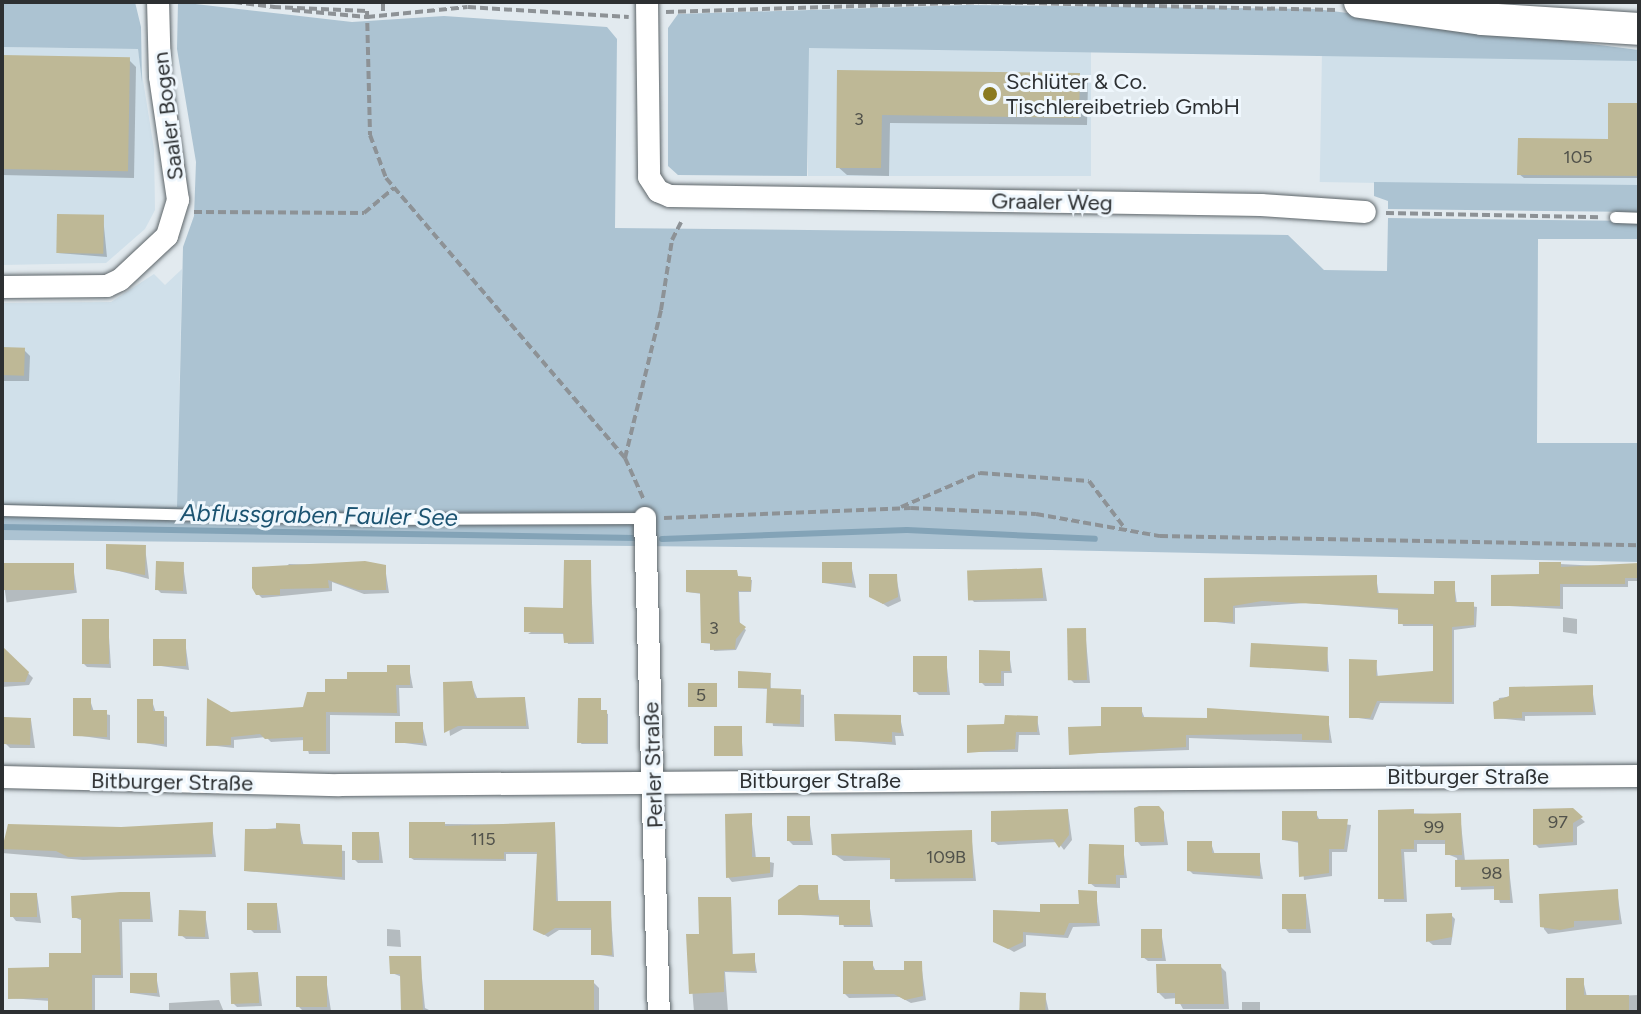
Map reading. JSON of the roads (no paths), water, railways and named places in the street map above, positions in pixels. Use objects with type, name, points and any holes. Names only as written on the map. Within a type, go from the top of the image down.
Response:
[{"type":"main road","points":[[1352,6],[1482,19],[1639,29]]},
{"type":"street","name":"Saaler Bogen","points":[[2,287],[107,286],[120,280],[167,236],[178,200],[160,77],[158,2]]},
{"type":"street","name":"Graaler Weg","points":[[647,2],[649,177],[658,191],[670,196],[1261,205],[1365,212]]},
{"type":"street","name":"Perler Straße","points":[[645,518],[659,1012]]},
{"type":"street","name":"Bitburger Straße","points":[[2,777],[339,785],[1639,776]]},
{"type":"lane","points":[[1615,217],[1639,218]]},
{"type":"lane","points":[[2,510],[360,519],[645,518]]},
{"type":"waterway","name":"Abflussgraben Fauler See","points":[[2,527],[635,538]]},
{"type":"waterway","points":[[662,539],[907,530],[1095,539]]},
{"type":"place","name":"Schlüter & Co. Tischlereibetrieb GmbH","points":[[990,94]]}]
